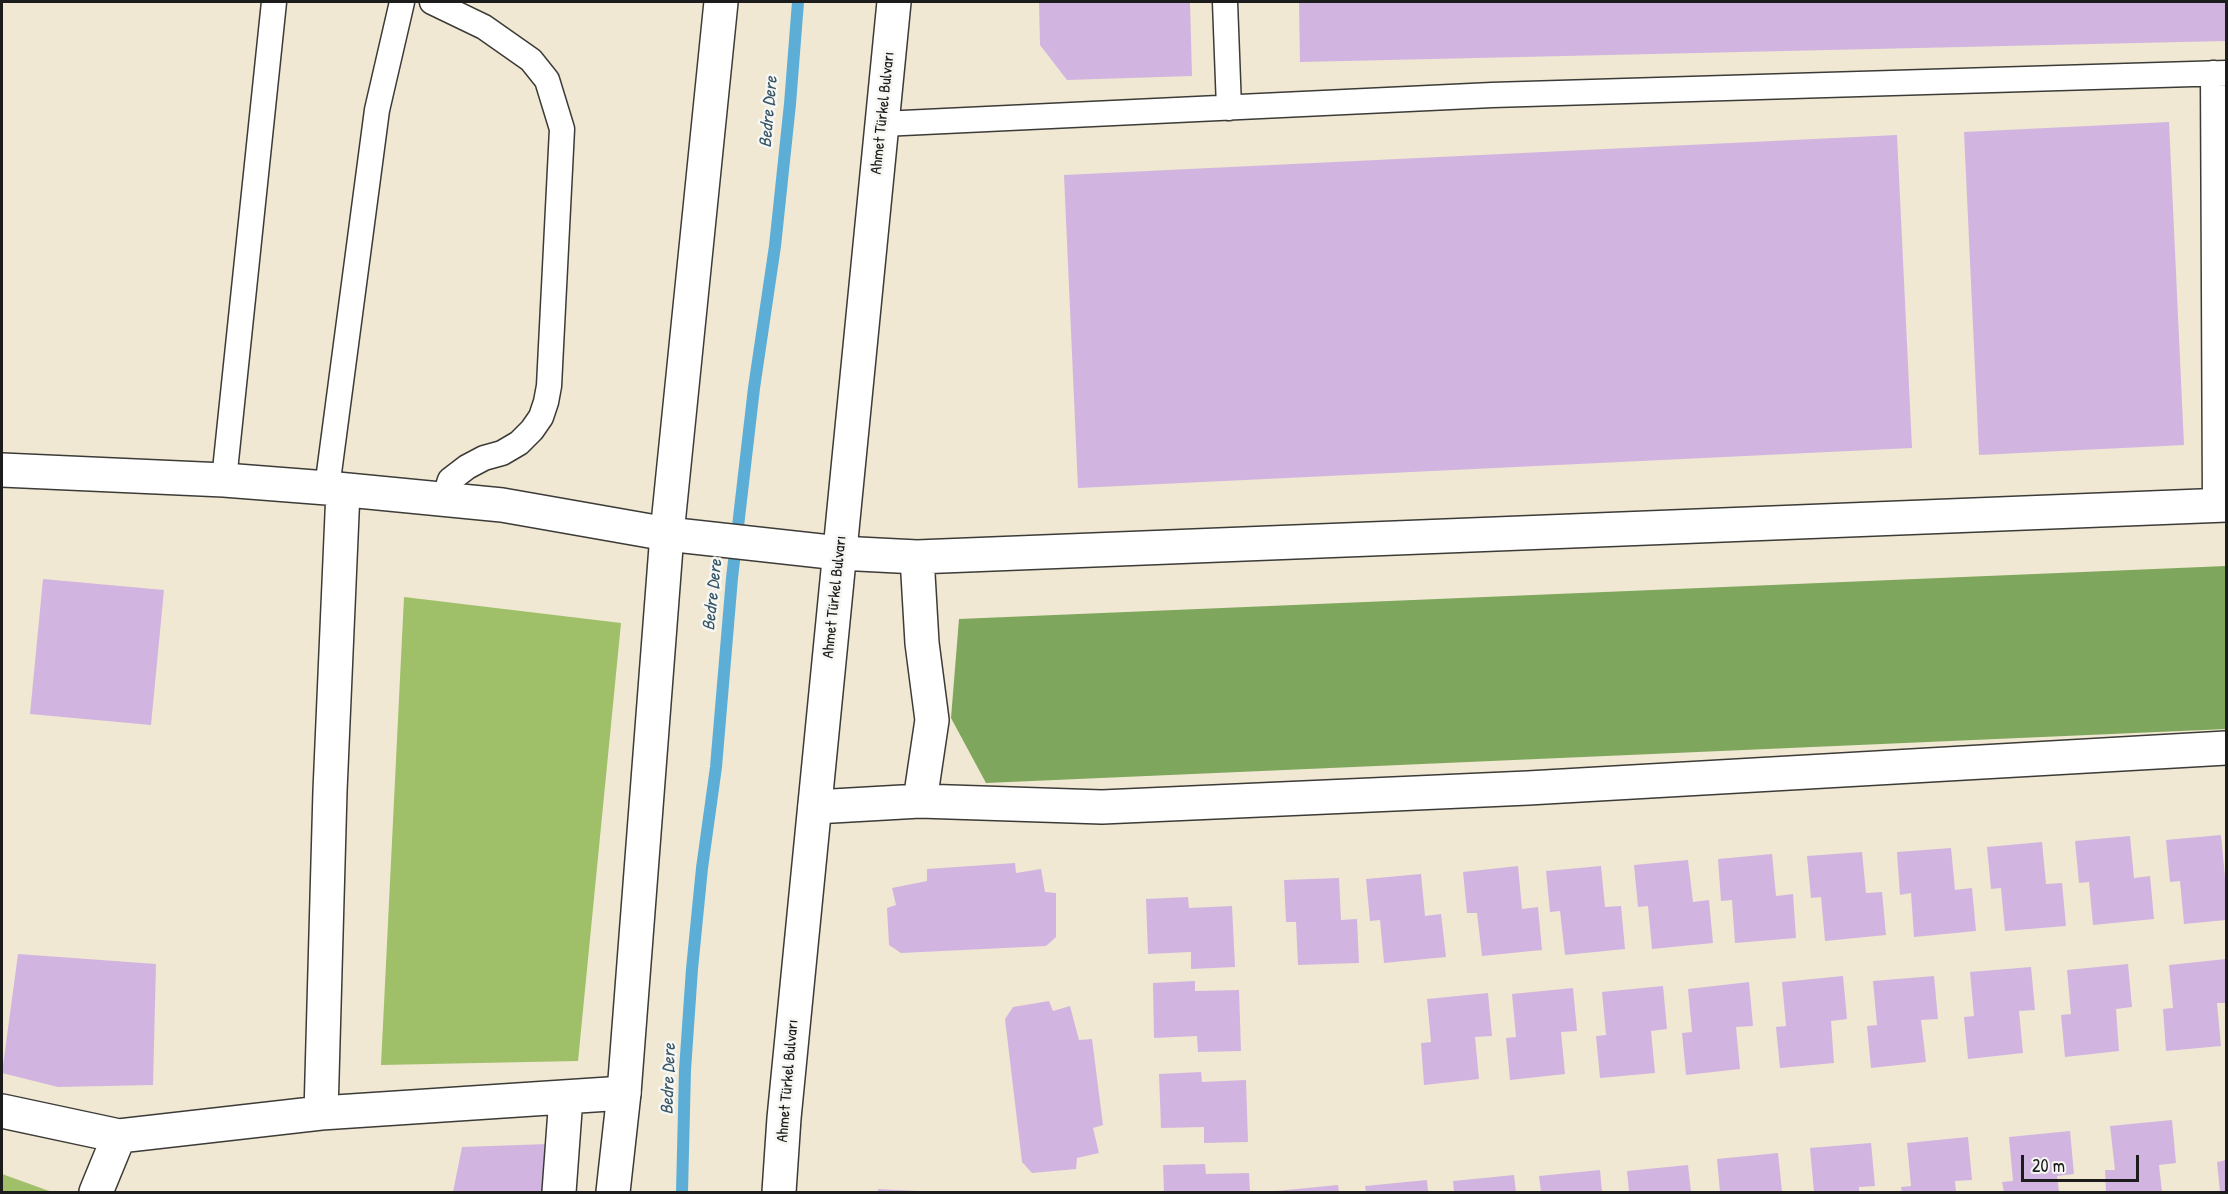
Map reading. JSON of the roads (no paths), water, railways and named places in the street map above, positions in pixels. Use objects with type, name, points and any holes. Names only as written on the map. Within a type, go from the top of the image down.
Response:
[{"type":"street","points":[[613,1192],[682,536],[721,2]]},
{"type":"street","name":"Ahmet Türkel Bulvarı","points":[[779,1192],[784,1118],[894,2]]},
{"type":"street","points":[[2,470],[224,480],[335,489],[502,505],[682,536],[839,553],[916,557],[2221,505]]},
{"type":"street","points":[[321,1113],[335,489]]},
{"type":"street","points":[[916,557],[922,643],[932,720],[920,801]]},
{"type":"street","points":[[815,807],[920,801],[1102,807],[1528,788],[2226,747]]},
{"type":"street","points":[[2,1111],[119,1136],[321,1113],[624,1093]]},
{"type":"street","points":[[559,1192],[566,1097]]},
{"type":"street","points":[[96,1192],[119,1136]]},
{"type":"lane","points":[[224,480],[274,2]]},
{"type":"lane","points":[[335,489],[377,110],[402,2]]},
{"type":"lane","points":[[432,2],[484,27],[531,60],[547,80],[562,129],[546,402],[541,417],[519,443],[502,453],[467,466],[450,480],[444,500]]},
{"type":"lane","points":[[1225,2],[1229,108]]},
{"type":"lane","points":[[882,124],[1504,95],[2220,73],[2221,505]]},
{"type":"waterway","name":"Bedre Dere","points":[[682,1192],[685,1070],[692,969],[702,868],[716,767],[732,578],[754,388],[775,246],[798,2]]}]
